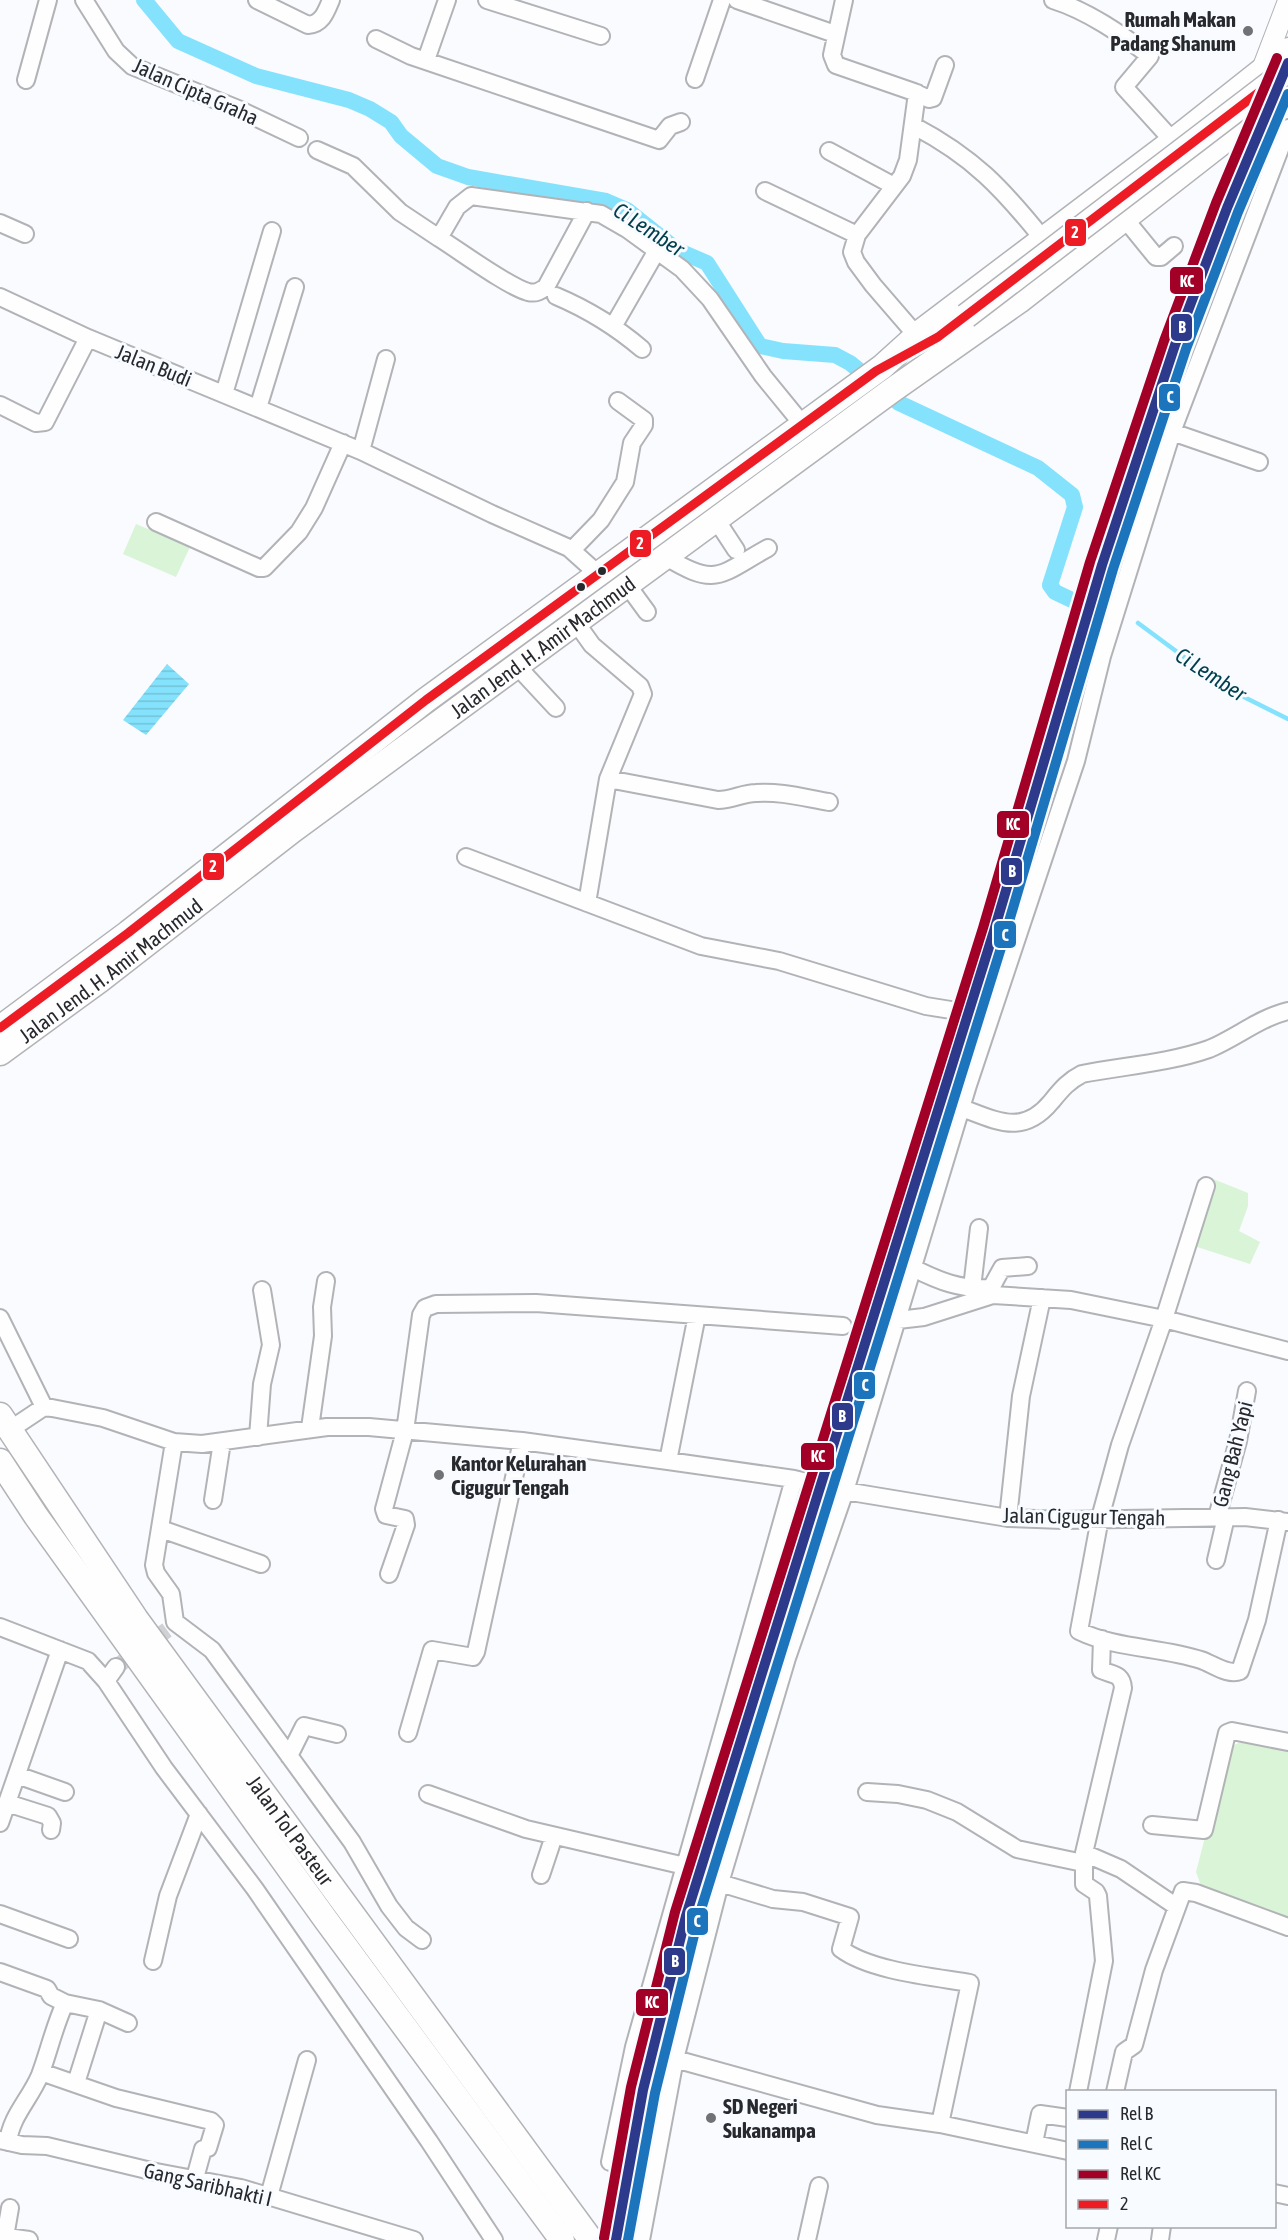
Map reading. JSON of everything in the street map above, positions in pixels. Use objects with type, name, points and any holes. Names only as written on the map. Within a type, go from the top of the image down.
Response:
[{"type":"highway","points":[[893,390],[928,336],[1043,239],[1173,141],[1288,50]]},
{"type":"highway","points":[[928,336],[966,316],[1288,70]]},
{"type":"highway","name":"Jalan Jend. H. Amir Machmud","points":[[0,1053],[100,980],[293,830],[442,720],[577,624],[893,390],[1019,301],[1288,91]]},
{"type":"highway","points":[[1173,141],[1193,165]]},
{"type":"highway","name":"Jalan Jend. H. Amir Machmud","points":[[0,1028],[129,933],[426,700],[855,386],[928,336]]},
{"type":"highway","points":[[426,700],[442,720]]},
{"type":"highway","name":"Jalan Tol Pasteur","points":[[10,1419],[136,1619],[590,2238]]},
{"type":"highway","name":"Jalan Tol Pasteur","points":[[0,1461],[36,1516],[250,1815],[562,2240]]},
{"type":"highway","points":[[250,1815],[268,1799]]},
{"type":"main road","points":[[1225,141],[1262,70],[1288,1]]},
{"type":"street","points":[[26,80],[48,0]]},
{"type":"street","name":"Jalan Cipta Graha","points":[[84,0],[116,51],[132,66],[237,109],[299,138]]},
{"type":"street","points":[[257,0],[308,25],[319,21],[325,15],[331,0]]},
{"type":"street","points":[[426,60],[447,0]]},
{"type":"street","points":[[695,79],[722,0]]},
{"type":"street","points":[[737,0],[835,34]]},
{"type":"street","points":[[844,0],[832,55],[832,62],[836,65],[929,99],[933,98],[945,64]]},
{"type":"street","points":[[1053,0],[1068,4],[1103,24],[1149,55],[1124,87],[1173,141]]},
{"type":"street","points":[[498,2],[600,36]]},
{"type":"street","points":[[376,39],[426,60],[659,140],[670,126],[681,122]]},
{"type":"street","points":[[917,93],[908,160],[902,176],[857,236],[852,252],[856,262],[928,336]]},
{"type":"street","points":[[914,126],[976,164],[1007,194],[1043,239]]},
{"type":"street","points":[[641,2240],[675,2059],[720,1883],[787,1658],[845,1491],[962,1108],[1076,761],[1102,656],[1172,432],[1288,128]]},
{"type":"street","points":[[317,150],[353,166],[400,212],[528,292],[539,292],[546,287],[586,211]]},
{"type":"street","points":[[829,151],[894,186]]},
{"type":"street","points":[[765,191],[857,236]]},
{"type":"street","points":[[439,238],[458,207],[471,196],[601,214],[682,269],[710,299],[744,350],[803,425]]},
{"type":"street","points":[[1125,219],[1156,257],[1161,257],[1174,246]]},
{"type":"street","points":[[0,223],[25,234]]},
{"type":"street","points":[[224,394],[272,231]]},
{"type":"street","points":[[614,326],[656,252]]},
{"type":"street","points":[[258,408],[295,287]]},
{"type":"street","points":[[556,296],[589,309],[642,349]]},
{"type":"street","name":"Jalan Budi","points":[[2,303],[361,451],[572,550],[598,574]]},
{"type":"street","points":[[0,405],[36,423],[45,422],[88,338]]},
{"type":"street","points":[[361,451],[386,358]]},
{"type":"street","points":[[572,550],[601,520],[625,482],[632,443],[644,425],[644,420],[618,401]]},
{"type":"street","points":[[1172,432],[1259,462]]},
{"type":"street","points":[[156,522],[259,568],[264,568],[299,532],[314,508],[344,444]]},
{"type":"street","points":[[717,521],[736,550]]},
{"type":"street","points":[[666,557],[695,574],[717,576],[768,548]]},
{"type":"street","points":[[628,586],[647,612]]},
{"type":"street","points":[[577,624],[592,645],[642,690],[642,702],[608,779],[587,903]]},
{"type":"street","points":[[517,666],[556,708]]},
{"type":"street","points":[[608,779],[718,800],[729,800],[753,792],[829,802]]},
{"type":"street","points":[[466,856],[701,946],[779,961],[926,1006],[957,1011]]},
{"type":"street","points":[[962,1108],[1007,1124],[1027,1121],[1041,1113],[1068,1081],[1082,1074],[1211,1048],[1248,1026],[1288,1011]]},
{"type":"street","points":[[1206,1186],[1164,1319],[1120,1445],[1100,1518],[1079,1629],[1102,1639],[1199,1659],[1232,1673],[1240,1671],[1257,1620],[1283,1521]]},
{"type":"street","points":[[972,1288],[979,1227]]},
{"type":"street","points":[[913,1268],[945,1284],[991,1288],[1002,1268],[1028,1266]]},
{"type":"street","points":[[310,1428],[323,1336],[322,1307],[326,1281]]},
{"type":"street","points":[[258,1437],[262,1384],[271,1345],[262,1290]]},
{"type":"street","points":[[898,1320],[924,1317],[993,1294],[1071,1300],[1164,1319],[1288,1352]]},
{"type":"street","points":[[1008,1518],[1021,1396],[1042,1298]]},
{"type":"street","points":[[389,1574],[406,1525],[405,1519],[386,1515],[384,1512],[405,1431],[422,1315],[425,1308],[436,1304],[536,1303],[843,1326]]},
{"type":"street","points":[[668,1461],[697,1315]]},
{"type":"street","points":[[0,1318],[44,1407],[10,1419]]},
{"type":"street","name":"Gang Bah Yapi","points":[[1215,1560],[1247,1391]]},
{"type":"street","name":"Jalan Cigugur Tengah","points":[[44,1407],[103,1418],[174,1442],[222,1442],[310,1428],[369,1427],[522,1442],[668,1461],[794,1479],[845,1491],[1008,1518],[1063,1520],[1222,1517],[1283,1521]]},
{"type":"street","points":[[174,1442],[154,1565],[156,1573],[171,1594],[171,1626],[212,1650],[352,1842],[389,1906],[406,1928],[422,1940]]},
{"type":"street","points":[[213,1500],[222,1442]]},
{"type":"street","points":[[408,1733],[432,1650],[466,1657],[472,1657],[476,1652],[522,1442]]},
{"type":"street","points":[[610,2162],[634,2047],[794,1479]]},
{"type":"street","points":[[161,1529],[261,1564]]},
{"type":"street","points":[[0,1627],[88,1661],[106,1681],[199,1814],[255,1889],[429,2141],[494,2240]]},
{"type":"street","points":[[1078,2090],[1104,1961],[1098,1896],[1084,1884],[1083,1858],[1124,1688],[1117,1675],[1101,1670],[1102,1639]]},
{"type":"street","points":[[0,1823],[7,1803],[10,1781],[57,1665],[60,1650]]},
{"type":"street","points":[[106,1681],[116,1666]]},
{"type":"street","points":[[290,1755],[304,1726],[337,1734]]},
{"type":"street","points":[[1152,1825],[1204,1830],[1227,1733],[1232,1731],[1288,1742]]},
{"type":"street","points":[[10,1781],[65,1792]]},
{"type":"street","points":[[867,1792],[898,1794],[927,1800],[957,1812],[1017,1849],[1083,1858],[1121,1869],[1177,1907]]},
{"type":"street","points":[[428,1794],[507,1823],[685,1866]]},
{"type":"street","points":[[7,1803],[48,1816],[52,1823],[51,1830]]},
{"type":"street","points":[[153,1961],[168,1896],[199,1814]]},
{"type":"street","points":[[541,1875],[554,1836]]},
{"type":"street","points":[[720,1883],[773,1899],[803,1902],[850,1917],[841,1948],[848,1954],[868,1962],[921,1975],[970,1983],[940,2124]]},
{"type":"street","points":[[1115,2090],[1124,2052],[1134,2045],[1154,1970],[1182,1892],[1186,1890],[1288,1927]]},
{"type":"street","points":[[0,1914],[69,1939]]},
{"type":"street","points":[[0,1972],[47,1989],[51,1996],[65,2003],[99,2010],[128,2023]]},
{"type":"street","points":[[4,2141],[14,2116],[27,2102],[41,2072],[54,2026],[65,2003]]},
{"type":"street","points":[[75,2083],[99,2010]]},
{"type":"street","points":[[675,2059],[878,2115],[940,2124],[1066,2151]]},
{"type":"street","points":[[270,2196],[307,2060]]},
{"type":"street","points":[[41,2072],[116,2097],[211,2121],[215,2125],[208,2148],[203,2149],[195,2178]]},
{"type":"street","points":[[1034,2143],[1040,2114],[1066,2118]]},
{"type":"street","name":"Gang Saribhakti I","points":[[4,2141],[47,2146],[270,2196],[414,2240]]},
{"type":"street","points":[[807,2240],[819,2186]]},
{"type":"street","points":[[10,2208],[2,2236],[29,2240]]},
{"type":"green space","points":[[136,524],[190,547],[176,577],[123,554]]},
{"type":"green space","points":[[1213,1179],[1248,1193],[1248,1206],[1239,1231],[1260,1242],[1250,1264],[1194,1246],[1205,1190]]},
{"type":"green space","points":[[1243,1741],[1288,1746],[1288,1921],[1205,1896],[1196,1872],[1228,1748]]},
{"type":"water","points":[[167,664],[189,684],[146,735],[123,720]]},
{"type":"waterway","name":"Ci Lember","points":[[144,0],[178,41],[256,76],[349,100],[370,109],[391,122],[401,136],[437,166],[468,177],[606,201],[627,210],[677,250],[707,263],[760,346],[783,351],[835,355],[850,363],[899,403],[1038,468],[1072,495],[1075,507],[1050,585],[1055,592],[1074,601]]},
{"type":"waterway","name":"Ci Lember","points":[[1138,623],[1226,688],[1288,719]]},
{"type":"tunnel","points":[[116,1667],[167,1630]]},
{"type":"rail line","name":"KC","points":[[604,2238],[631,2087],[675,1912],[983,928],[1090,562],[1164,341],[1216,203],[1277,58]]},
{"type":"rail line","name":"B","points":[[616,2240],[643,2090],[686,1916],[994,931],[1102,565],[1175,345],[1227,208],[1288,63]]},
{"type":"rail line","name":"C","points":[[628,2240],[655,2093],[698,1919],[1005,935],[1113,569],[1186,349],[1238,212],[1288,94]]},
{"type":"transit line","name":"2","points":[[0,1028],[128,933],[426,700],[876,371],[938,337],[1288,70]]},
{"type":"place","name":"Rumah Makan Padang Shanum","points":[[1248,31]]},
{"type":"place","name":"Kantor Kelurahan Cigugur Tengah","points":[[439,1475]]},
{"type":"place","name":"SD Negeri Sukanampa","points":[[711,2118]]}]
